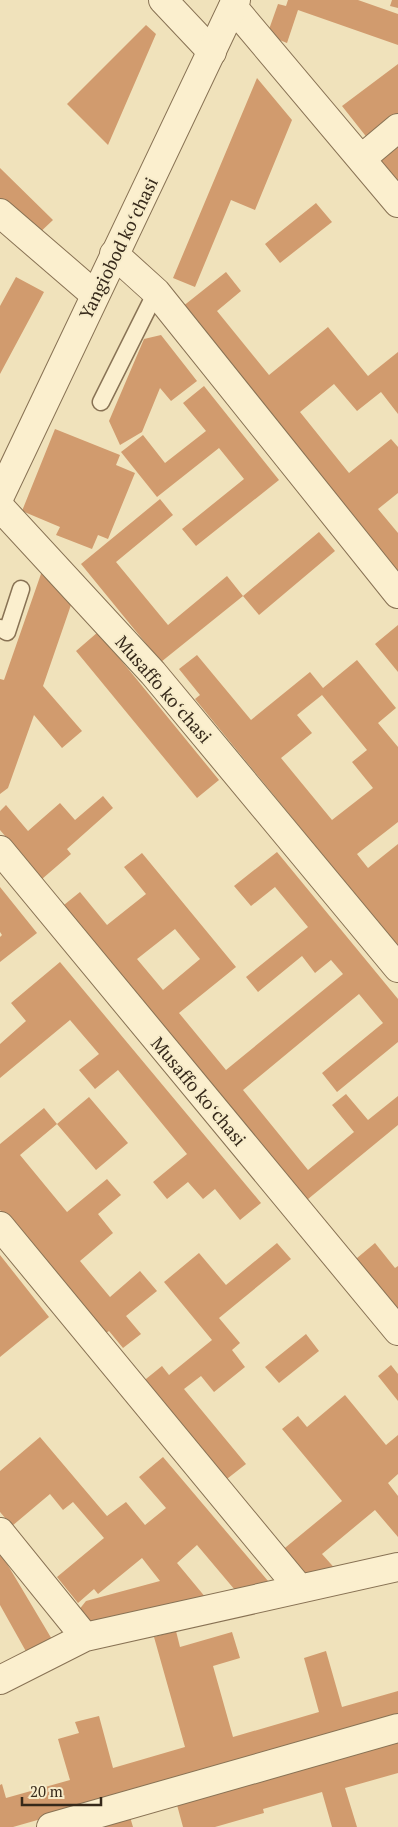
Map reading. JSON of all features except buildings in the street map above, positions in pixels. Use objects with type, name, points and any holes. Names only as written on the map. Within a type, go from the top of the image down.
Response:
[{"type":"street","points":[[163,0],[212,52]]},
{"type":"street","points":[[235,4],[398,203]]},
{"type":"street","name":"Yangiobod koʻchasi","points":[[0,496],[235,4]]},
{"type":"street","points":[[361,159],[398,128]]},
{"type":"street","points":[[0,213],[95,295]]},
{"type":"street","points":[[114,254],[156,292],[398,594]]},
{"type":"street","name":"Musaffo koʻchasi","points":[[0,507],[153,673],[398,968]]},
{"type":"street","name":"Musaffo koʻchasi","points":[[0,850],[398,1332]]},
{"type":"street","points":[[0,1226],[299,1588]]},
{"type":"street","points":[[0,1532],[85,1638]]},
{"type":"street","points":[[0,1680],[85,1638],[398,1567]]},
{"type":"street","points":[[51,1827],[398,1728]]},
{"type":"lane","points":[[102,402],[156,292]]},
{"type":"lane","points":[[0,628],[7,632],[21,589]]}]
